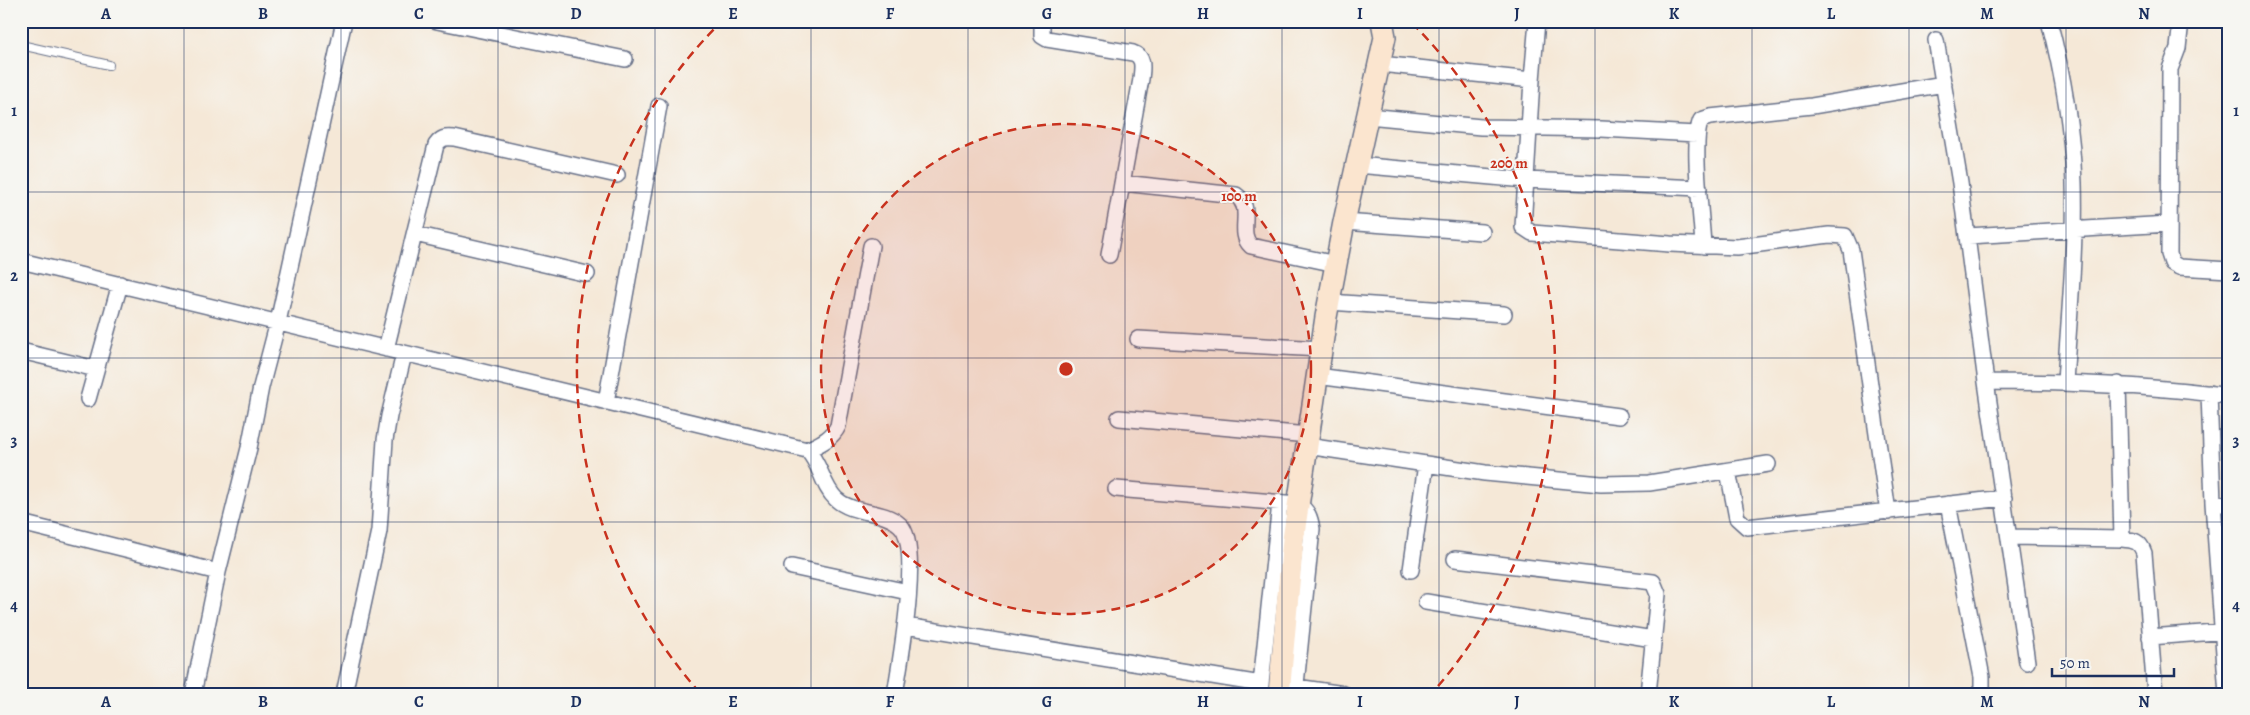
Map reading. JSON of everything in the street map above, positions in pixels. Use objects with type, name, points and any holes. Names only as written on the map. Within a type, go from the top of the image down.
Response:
[{"type":"street","points":[[193,694],[218,572],[278,322],[344,21]]},
{"type":"street","points":[[437,21],[625,60]]},
{"type":"street","points":[[1042,21],[1042,36],[1047,40],[1134,53],[1139,55],[1142,60],[1141,79],[1109,255]]},
{"type":"street","points":[[1537,21],[1523,228],[1527,231],[1703,246],[1743,246],[1829,235],[1844,236],[1850,250],[1888,512]]},
{"type":"street","points":[[2049,21],[2058,52],[2070,137],[2074,182],[2065,382]]},
{"type":"street","points":[[2181,21],[2178,48],[2170,69],[2169,254],[2172,263],[2179,268],[2229,270]]},
{"type":"street","points":[[1278,690],[1289,503],[1308,441],[1321,349],[1344,222],[1388,26]]},
{"type":"street","points":[[1936,40],[1968,236],[1986,382],[2027,662]]},
{"type":"street","points":[[1380,64],[1532,80]]},
{"type":"street","points":[[1703,246],[1697,134],[1702,120],[1710,117],[1829,104],[1944,84]]},
{"type":"street","points":[[606,402],[659,106]]},
{"type":"street","points":[[1368,116],[1481,127],[1600,129],[1697,134]]},
{"type":"street","points":[[386,349],[436,146],[440,140],[445,137],[616,176]]},
{"type":"street","points":[[1356,165],[1526,180],[1699,188]]},
{"type":"street","points":[[1122,183],[1236,195],[1245,205],[1245,237],[1251,246],[1336,264]]},
{"type":"street","points":[[1344,222],[1482,232]]},
{"type":"street","points":[[1968,236],[2169,224]]},
{"type":"street","points":[[415,234],[587,274]]},
{"type":"street","points":[[21,261],[807,450],[829,439],[835,433],[838,426],[871,246]]},
{"type":"street","points":[[88,399],[120,284]]},
{"type":"street","points":[[1329,302],[1504,314]]},
{"type":"street","points":[[1138,340],[1321,349]]},
{"type":"street","points":[[21,351],[96,369]]},
{"type":"street","points":[[344,694],[379,531],[388,416],[404,354]]},
{"type":"street","points":[[1317,376],[1619,416]]},
{"type":"street","points":[[1986,382],[2118,384],[2229,396]]},
{"type":"street","points":[[2118,384],[2122,539]]},
{"type":"street","points":[[2209,393],[2213,503],[2226,631],[2227,694]]},
{"type":"street","points":[[1119,418],[1308,441],[1426,464],[1569,482],[1622,485],[1649,483],[1768,464]]},
{"type":"street","points":[[807,450],[837,500],[848,506],[889,518],[900,524],[907,534],[910,562],[906,626],[895,694]]},
{"type":"street","points":[[1411,570],[1426,464]]},
{"type":"street","points":[[1728,471],[1737,518],[1747,527],[2004,498]]},
{"type":"street","points":[[1116,489],[1289,503],[1306,509],[1311,518],[1312,529],[1278,690]]},
{"type":"street","points":[[1278,690],[1293,540],[1289,503]]},
{"type":"street","points":[[2213,503],[2229,504]]},
{"type":"street","points":[[1948,504],[1982,678],[1982,687],[1979,694]]},
{"type":"street","points":[[21,523],[218,572]]},
{"type":"street","points":[[2010,537],[2122,539],[2135,540],[2141,545],[2144,553],[2155,694]]},
{"type":"street","points":[[1455,559],[1653,582],[1658,594],[1648,694]]},
{"type":"street","points":[[792,567],[908,592]]},
{"type":"street","points":[[1426,602],[1654,639]]},
{"type":"street","points":[[906,626],[1278,690],[1344,694]]},
{"type":"street","points":[[2150,637],[2226,631]]},
{"type":"lane","points":[[21,45],[109,65]]}]
